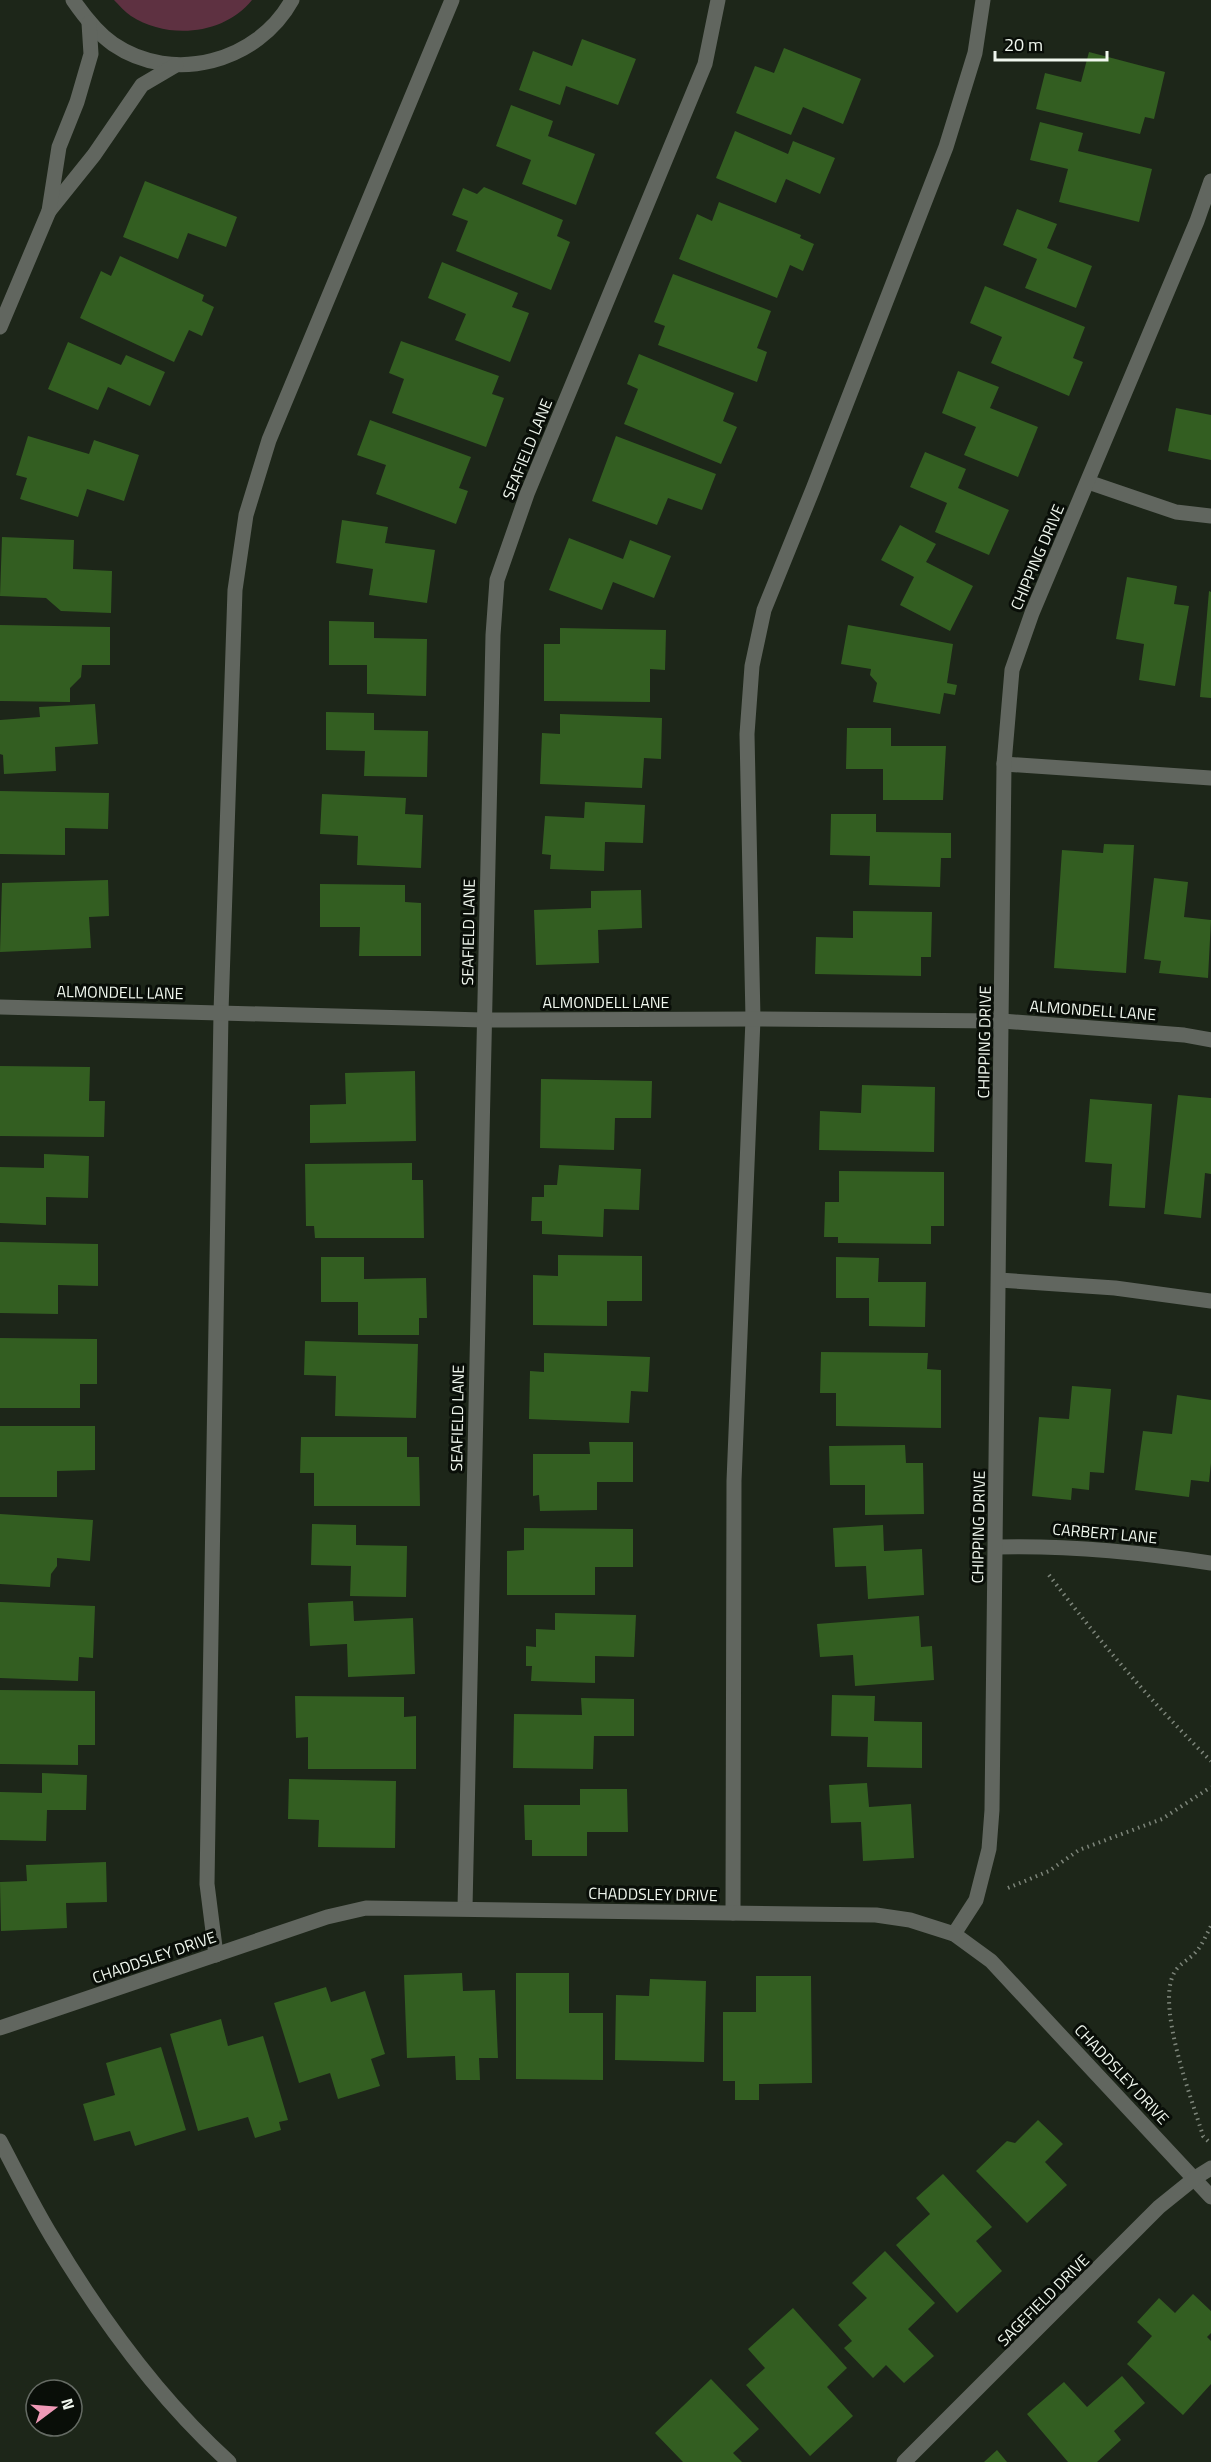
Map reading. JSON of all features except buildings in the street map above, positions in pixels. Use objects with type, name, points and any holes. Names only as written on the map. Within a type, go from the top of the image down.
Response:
[{"type":"street","points":[[73,0],[89,23],[114,44],[144,58],[176,65],[216,61],[253,44],[283,17],[292,0]]},
{"type":"street","points":[[216,1955],[207,1884],[221,1012],[235,590],[246,514],[269,440],[452,0]]},
{"type":"street","name":"SEAFIELD LANE","points":[[465,1908],[483,1020],[493,635],[497,580],[527,494],[705,64],[718,0]]},
{"type":"street","points":[[733,1913],[734,1481],[753,1019],[747,734],[752,666],[764,610],[946,147],[975,53],[983,0]]},
{"type":"street","points":[[0,327],[49,211],[58,147],[78,98],[91,54],[89,23]]},
{"type":"street","points":[[49,211],[94,155],[142,85],[176,65]]},
{"type":"street","name":"CHIPPING DRIVE","points":[[954,1934],[976,1900],[989,1849],[996,1547],[1004,764],[1012,670],[1032,613],[1197,221],[1211,181]]},
{"type":"street","points":[[1088,482],[1176,512],[1211,516]]},
{"type":"street","points":[[1004,764],[1211,778]]},
{"type":"street","name":"ALMONDELL LANE","points":[[0,1007],[483,1020],[753,1019],[1002,1022],[1184,1035],[1211,1040]]},
{"type":"street","points":[[999,1280],[1115,1288],[1211,1301]]},
{"type":"street","name":"CARBERT LANE","points":[[996,1547],[1042,1546],[1132,1551],[1211,1563]]},
{"type":"street","name":"CHADDSLEY DRIVE","points":[[0,2028],[327,1917],[366,1908],[876,1915],[910,1920],[954,1934],[991,1961],[1211,2197]]},
{"type":"street","points":[[0,2141],[52,2237],[123,2346],[205,2440],[229,2462]]},
{"type":"street","name":"SAGEFIELD DRIVE","points":[[905,2462],[1159,2207],[1211,2168]]},
{"type":"path","points":[[1042,1546],[1045,1570],[1091,1630],[1164,1716],[1211,1761]]},
{"type":"path","points":[[976,1900],[1049,1871],[1080,1850],[1162,1820],[1211,1787]]},
{"type":"path","points":[[1211,1926],[1196,1952],[1175,1971],[1169,1986],[1179,2061],[1203,2136],[1211,2145]]},
{"type":"shaded area","points":[[114,0],[252,0],[226,21],[211,27],[178,31],[146,24],[129,14]]}]
